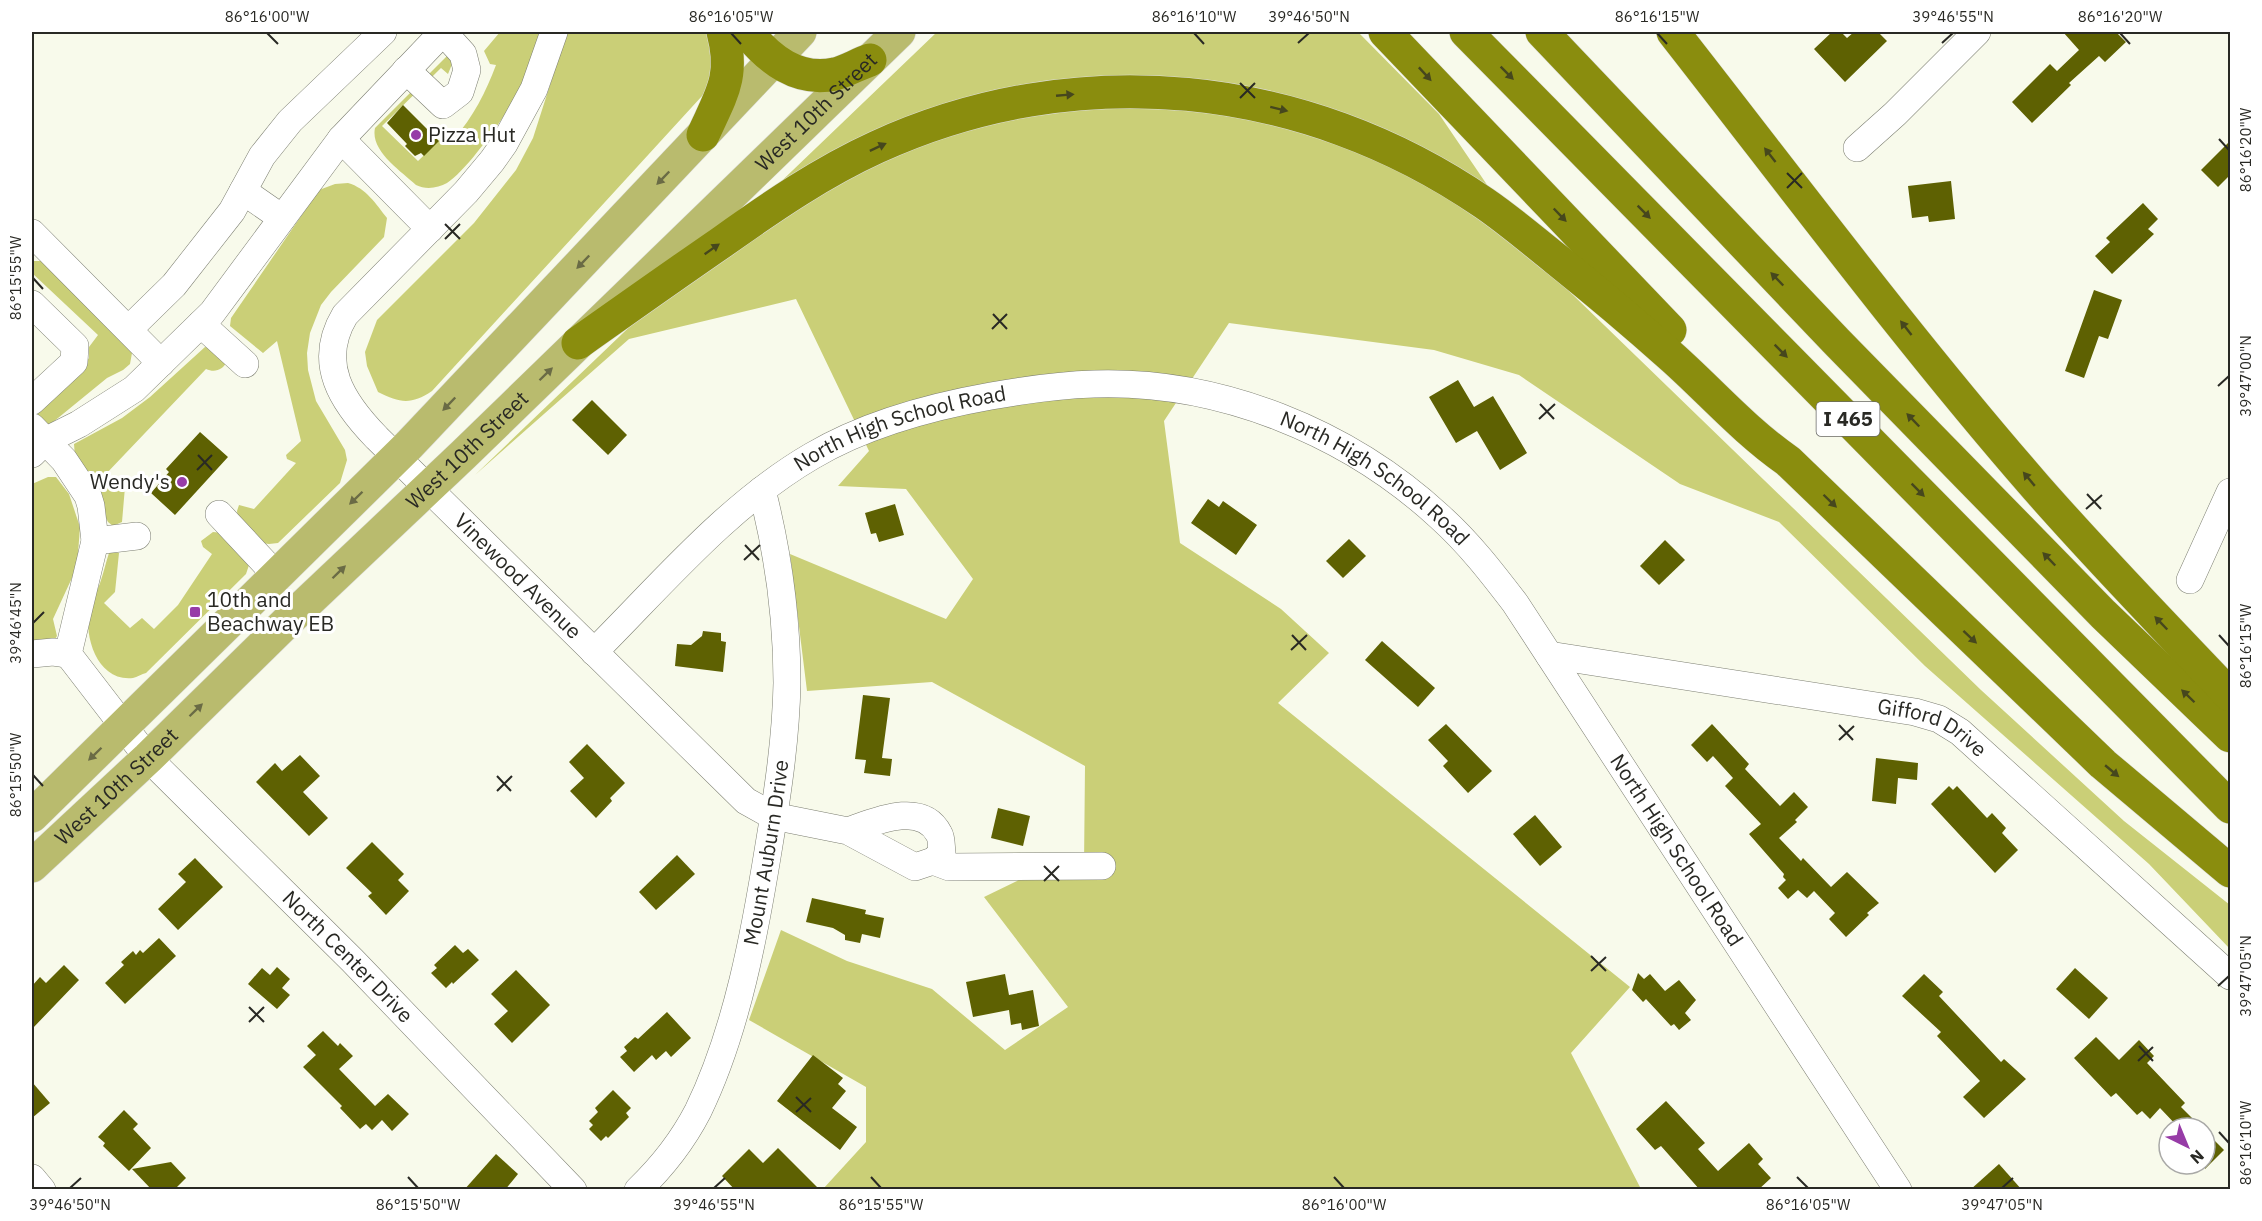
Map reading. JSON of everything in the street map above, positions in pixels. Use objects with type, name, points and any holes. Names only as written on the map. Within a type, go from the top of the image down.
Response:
[{"type":"highway","points":[[703,135],[724,89],[727,77],[728,50],[723,32]]},
{"type":"highway","points":[[747,32],[774,60],[794,71],[818,75],[844,71],[870,60]]},
{"type":"highway","points":[[1385,32],[1769,432],[1788,461]]},
{"type":"highway","name":"I 465","points":[[1466,32],[2230,807]]},
{"type":"highway","name":"I 465","points":[[1542,32],[2094,606],[2230,736]]},
{"type":"highway","points":[[1673,32],[1937,368],[2034,485],[2230,695]]},
{"type":"highway","points":[[578,343],[775,205],[874,148],[920,129],[1000,105],[1052,96],[1100,92],[1194,94],[1257,104],[1320,120],[1404,154],[1451,181],[1495,211],[1600,294],[1674,358],[1760,441],[1788,461],[2103,764],[2230,871]]},
{"type":"main road","name":"West 10th Street","points":[[32,866],[148,758],[297,612],[703,135],[800,32]]},
{"type":"main road","name":"West 10th Street","points":[[32,816],[277,576],[414,473],[578,343],[899,32]]},
{"type":"street","points":[[129,329],[174,285],[232,211],[262,156],[290,121],[383,32]]},
{"type":"street","points":[[36,441],[79,424],[134,389],[201,324],[341,139],[406,70],[443,32],[463,54],[467,70],[460,92],[443,105],[406,70]]},
{"type":"street","name":"Vinewood Avenue","points":[[554,32],[534,89],[504,144],[480,176],[345,315],[335,338],[333,353],[338,385],[345,401],[367,428],[746,801],[773,816],[848,831]]},
{"type":"street","points":[[1857,148],[1895,114],[1977,32]]},
{"type":"street","points":[[341,139],[430,229]]},
{"type":"street","points":[[243,191],[282,218]]},
{"type":"street","points":[[34,239],[129,329],[161,363]]},
{"type":"street","points":[[32,304],[75,346],[74,362],[32,401]]},
{"type":"street","points":[[201,324],[245,364]]},
{"type":"street","name":"North High School Road","points":[[594,652],[724,522],[762,490],[811,456],[859,432],[939,406],[1043,387],[1095,384],[1137,386],[1210,396],[1270,414],[1318,434],[1364,460],[1416,496],[1455,531],[1490,570],[1515,603],[1898,1190]]},
{"type":"street","points":[[32,654],[53,652],[68,654],[95,541],[88,496],[64,460],[36,441]]},
{"type":"street","name":"Mount Auburn Drive","points":[[638,1190],[675,1148],[699,1109],[729,1027],[755,928],[785,734],[786,665],[778,569],[762,490]]},
{"type":"street","points":[[2190,580],[2230,492]]},
{"type":"street","points":[[219,514],[277,576]]},
{"type":"street","points":[[95,541],[137,536]]},
{"type":"street","name":"North Center Drive","points":[[68,654],[148,758],[352,960],[573,1190]]},
{"type":"street","name":"Gifford Drive","points":[[1549,655],[1915,712],[1939,719],[1964,736],[2230,976]]},
{"type":"street","points":[[899,816],[913,816],[932,824],[940,835],[942,853],[933,861],[915,867],[848,831],[899,816]]},
{"type":"street","points":[[933,861],[949,867],[1102,866]]},
{"type":"street","points":[[32,1178],[42,1190]]},
{"type":"green space","points":[[500,32],[541,32],[523,84],[500,122],[456,176],[436,187],[424,188],[416,185],[382,152],[377,145],[375,128],[450,53],[455,57],[448,74],[441,68],[382,126],[418,161],[446,134],[454,139],[473,113],[488,85],[496,65],[490,64],[484,51]]},
{"type":"green space","points":[[567,32],[710,32],[713,84],[432,391],[418,399],[405,401],[378,392],[367,366],[365,352],[377,320],[474,223],[516,170],[533,138]]},
{"type":"green space","points":[[937,32],[1358,32],[1439,114],[1540,263],[1981,690],[2124,821],[2230,905],[2230,949],[2149,864],[1925,666],[1779,522],[1680,484],[1519,375],[1434,350],[1229,323],[1164,421],[1180,543],[1281,609],[1329,653],[1278,703],[1630,987],[1571,1053],[1641,1189],[823,1189],[866,1142],[866,1087],[749,1020],[781,930],[847,961],[932,989],[1005,1050],[1068,1007],[984,897],[1029,875],[1084,866],[1085,766],[932,682],[807,691],[790,554],[946,619],[973,579],[906,489],[838,486],[869,451],[796,299],[629,339],[475,475]]},
{"type":"green space","points":[[348,183],[365,193],[387,218],[384,237],[321,305],[310,333],[307,353],[308,370],[316,401],[345,450],[347,460],[340,483],[278,543],[261,543],[238,519],[239,505],[254,509],[296,463],[287,459],[286,455],[301,441],[277,341],[263,353],[230,326],[231,318],[319,190],[335,184]]},
{"type":"green space","points":[[32,261],[49,261],[132,353],[130,364],[107,378],[47,427],[37,415],[39,410],[82,369],[89,358],[89,347],[98,335],[32,273]]},
{"type":"green space","points":[[205,347],[211,348],[227,361],[225,364],[216,371],[206,369],[104,476],[105,481],[125,487],[122,522],[113,526],[108,522],[75,457],[74,444],[122,418],[150,397]]},
{"type":"green space","points":[[48,477],[56,477],[69,494],[80,527],[77,567],[53,619],[57,636],[53,642],[32,641],[32,484]]},
{"type":"green space","points":[[213,532],[224,533],[249,565],[246,574],[146,673],[133,678],[111,673],[102,666],[91,645],[88,621],[90,606],[100,584],[109,553],[119,553],[115,592],[104,603],[130,628],[142,618],[154,629],[178,605],[212,554],[203,547],[201,541]]},
{"type":"building","points":[[1832,32],[1841,32],[1847,38],[1854,32],[1878,32],[1887,41],[1845,82],[1814,49]]},
{"type":"building","points":[[2063,32],[2116,32],[2126,42],[2105,62],[2099,56],[2069,83],[2071,85],[2032,123],[2012,102],[2050,64],[2057,71],[2079,50]]},
{"type":"building","name":"Pizza Hut","points":[[403,105],[439,141],[424,156],[421,153],[415,156],[387,123]]},
{"type":"building","points":[[2230,141],[2230,175],[2218,187],[2201,170]]},
{"type":"building","points":[[1951,181],[1955,219],[1929,222],[1928,216],[1912,218],[1908,186]]},
{"type":"building","points":[[2143,203],[2158,219],[2148,229],[2154,234],[2112,274],[2095,256],[2110,242],[2106,238]]},
{"type":"building","points":[[2094,290],[2122,300],[2108,339],[2099,336],[2084,378],[2065,371]]},
{"type":"building","points":[[1458,380],[1474,407],[1493,396],[1527,453],[1500,470],[1477,431],[1456,443],[1429,397]]},
{"type":"building","points":[[592,400],[627,435],[608,455],[572,420]]},
{"type":"building","name":"Wendy's","points":[[200,432],[228,457],[175,515],[151,493],[169,472],[166,469]]},
{"type":"building","points":[[1208,499],[1219,507],[1223,501],[1257,525],[1236,555],[1191,523]]},
{"type":"building","points":[[895,504],[904,535],[879,542],[876,533],[871,534],[865,513]]},
{"type":"building","points":[[1349,539],[1366,556],[1343,578],[1326,561]]},
{"type":"building","points":[[1665,540],[1685,560],[1659,585],[1640,566]]},
{"type":"building","points":[[703,631],[721,633],[721,641],[726,642],[723,672],[675,666],[677,644],[691,645],[702,636]]},
{"type":"building","points":[[1382,641],[1435,688],[1418,707],[1365,660]]},
{"type":"building","points":[[863,695],[890,698],[882,758],[892,759],[890,776],[864,773],[866,760],[855,759]]},
{"type":"building","points":[[1446,724],[1492,771],[1468,793],[1443,766],[1448,761],[1428,740]]},
{"type":"building","points":[[1712,724],[1749,764],[1745,769],[1780,806],[1794,792],[1808,807],[1795,820],[1797,822],[1779,838],[1801,861],[1803,858],[1831,887],[1847,872],[1879,903],[1846,937],[1829,919],[1835,913],[1814,891],[1807,898],[1798,890],[1788,899],[1778,888],[1786,880],[1783,877],[1784,874],[1749,834],[1761,824],[1725,786],[1733,778],[1713,756],[1707,762],[1691,745]]},
{"type":"building","points":[[587,744],[625,783],[610,798],[612,801],[596,818],[570,791],[584,778],[569,762]]},
{"type":"building","points":[[300,755],[320,776],[303,792],[328,818],[309,836],[256,782],[275,763],[282,771]]},
{"type":"building","points":[[1876,758],[1918,763],[1917,780],[1898,778],[1896,804],[1872,801]]},
{"type":"building","points":[[1949,786],[1953,790],[1957,786],[1987,818],[1992,813],[2006,828],[2002,833],[2018,850],[1995,873],[1931,804]]},
{"type":"building","points":[[998,808],[1030,816],[1023,846],[991,838]]},
{"type":"building","points":[[1535,815],[1562,847],[1540,866],[1513,834]]},
{"type":"building","points":[[372,842],[404,874],[398,880],[409,891],[386,915],[368,896],[372,893],[346,868]]},
{"type":"building","points":[[677,855],[695,874],[656,910],[639,892]]},
{"type":"building","points":[[195,858],[223,887],[178,930],[158,909],[186,882],[178,874]]},
{"type":"building","points":[[812,898],[866,910],[865,914],[884,918],[880,938],[862,934],[860,943],[845,940],[845,935],[833,928],[806,922]]},
{"type":"building","points":[[159,938],[176,956],[125,1004],[105,983],[124,965],[121,962],[133,951],[136,955],[140,950],[143,953]]},
{"type":"building","points":[[455,945],[463,953],[468,949],[479,960],[446,988],[431,973],[437,968],[434,965]]},
{"type":"building","points":[[64,965],[79,980],[32,1029],[32,986],[40,977],[46,983]]},
{"type":"building","points":[[277,967],[290,979],[282,988],[290,995],[277,1009],[248,984],[262,968],[270,975]]},
{"type":"building","points":[[2075,968],[2108,998],[2089,1019],[2056,989]]},
{"type":"building","points":[[516,970],[550,1005],[512,1043],[494,1024],[508,1011],[491,994]]},
{"type":"building","points":[[1638,973],[1644,979],[1650,974],[1665,991],[1679,980],[1696,1000],[1685,1013],[1691,1020],[1679,1030],[1674,1024],[1671,1026],[1646,999],[1643,1002],[1632,990]]},
{"type":"building","points":[[1005,974],[1009,995],[1033,990],[1039,1026],[1022,1030],[1021,1023],[1011,1025],[1009,1010],[973,1017],[966,982]]},
{"type":"building","points":[[1924,974],[1943,992],[1939,996],[2001,1062],[2004,1059],[2026,1079],[1984,1118],[1963,1097],[1980,1081],[1937,1036],[1941,1032],[1902,996]]},
{"type":"building","points":[[667,1012],[691,1038],[671,1057],[666,1051],[656,1060],[652,1055],[634,1072],[620,1057],[627,1051],[624,1047],[635,1037],[638,1039]]},
{"type":"building","points":[[323,1031],[338,1046],[340,1043],[353,1056],[339,1069],[375,1106],[388,1094],[409,1114],[392,1131],[382,1120],[372,1130],[366,1124],[360,1129],[340,1108],[342,1106],[303,1067],[316,1055],[307,1046]]},
{"type":"building","points":[[2096,1037],[2119,1060],[2139,1040],[2154,1056],[2147,1063],[2185,1103],[2181,1107],[2190,1116],[2168,1116],[2160,1108],[2150,1119],[2142,1111],[2137,1115],[2116,1093],[2111,1097],[2074,1058]]},
{"type":"building","points":[[813,1055],[843,1078],[838,1084],[846,1091],[832,1108],[857,1127],[840,1150],[777,1101]]},
{"type":"building","points":[[32,1082],[50,1103],[32,1118]]},
{"type":"building","points":[[613,1090],[631,1108],[626,1113],[629,1117],[608,1138],[606,1136],[601,1141],[589,1129],[593,1125],[589,1121],[598,1112],[595,1108]]},
{"type":"building","points":[[1666,1101],[1705,1143],[1698,1149],[1718,1171],[1749,1143],[1763,1159],[1758,1164],[1771,1178],[1758,1190],[1700,1190],[1661,1146],[1655,1150],[1636,1129]]},
{"type":"building","points":[[124,1110],[138,1124],[133,1129],[151,1148],[129,1171],[103,1146],[105,1143],[98,1137]]},
{"type":"building","points":[[2217,1143],[2224,1150],[2217,1157]]},
{"type":"building","points":[[778,1148],[820,1190],[735,1190],[722,1176],[749,1149],[763,1163]]},
{"type":"building","points":[[496,1154],[518,1174],[505,1190],[464,1190]]},
{"type":"building","points":[[171,1162],[186,1178],[174,1190],[152,1190],[132,1169]]},
{"type":"building","points":[[1999,1164],[2022,1190],[1970,1190]]},
{"type":"place","name":"Pizza Hut","points":[[416,135]]},
{"type":"place","name":"Wendy's","points":[[182,482]]},
{"type":"place","name":"10th and Beachway EB","points":[[195,612]]}]
